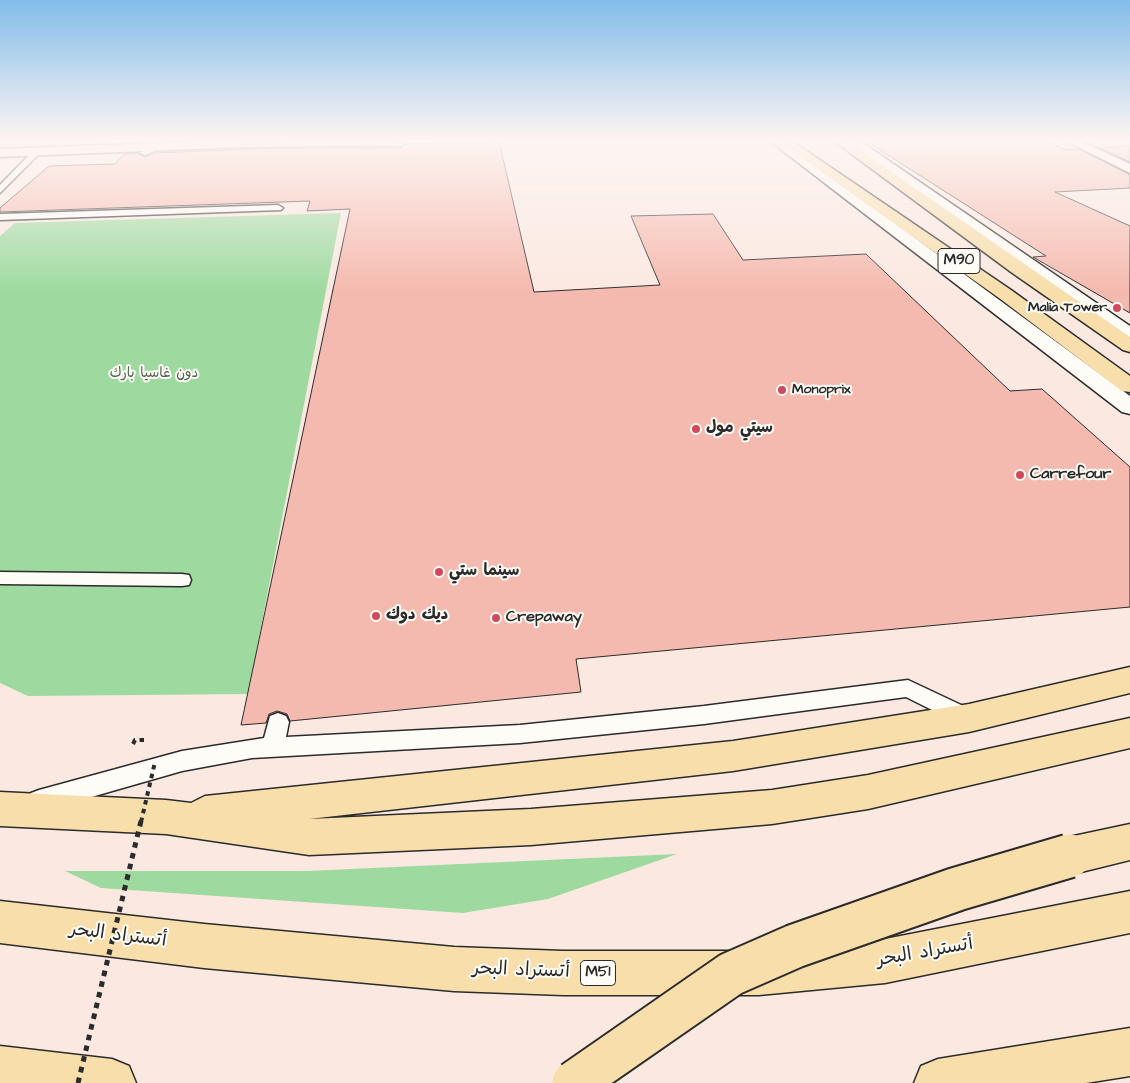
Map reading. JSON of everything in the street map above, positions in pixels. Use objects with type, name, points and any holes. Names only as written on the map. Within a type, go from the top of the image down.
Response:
[{"type":"highway","name":"M90","points":[[855,192],[1006,294],[1130,386]]},
{"type":"highway","points":[[910,192],[1130,346]]},
{"type":"highway","points":[[166,817],[733,756],[969,718],[1130,680]]},
{"type":"highway","points":[[6,809],[166,817],[308,837],[541,826],[772,807],[868,792],[1130,733]]},
{"type":"highway","points":[[574,1083],[731,974],[795,946],[957,889],[1069,856],[1130,842]]},
{"type":"highway","name":"أتستراد البحر","points":[[0,922],[204,946],[454,969],[563,973],[759,973],[885,961],[1130,912]]},
{"type":"highway","points":[[938,1083],[1130,1052]]},
{"type":"highway","points":[[2,1070],[112,1083]]},
{"type":"street","points":[[846,192],[1130,407]]},
{"type":"street","points":[[924,192],[1130,335]]},
{"type":"lane","points":[[0,217],[278,208]]},
{"type":"lane","points":[[0,578],[182,580]]},
{"type":"lane","points":[[6,809],[182,761],[252,748],[520,734],[704,715],[908,688],[969,718]]},
{"type":"lane","points":[[276,748],[275,732],[278,722]]},
{"type":"path","points":[[78,1083],[155,762]]},
{"type":"green space","name":"دون غاسيا بارك","points":[[341,213],[248,694],[28,696],[0,683],[0,236],[15,223]]},
{"type":"green space","points":[[677,854],[548,899],[463,913],[101,888],[65,871],[308,871]]},
{"type":"building","name":"سيتي مول","points":[[19,192],[511,192],[534,292],[660,285],[631,216],[713,214],[743,260],[866,254],[1010,391],[1042,389],[1130,467],[1130,607],[576,659],[581,692],[290,721],[287,714],[277,711],[269,714],[266,723],[241,725],[350,209],[307,211],[310,201],[0,212],[0,208]]},
{"type":"building","points":[[945,192],[1064,192],[1055,192],[1130,226],[1130,313],[1033,257],[1046,256]]},
{"type":"place","name":"Malia Tower","points":[[1117,308]]},
{"type":"place","name":"Monoprix","points":[[782,390]]},
{"type":"place","name":"سيتي مول","points":[[696,429]]},
{"type":"place","name":"Carrefour","points":[[1020,475]]},
{"type":"place","name":"سينما ستي","points":[[439,572]]},
{"type":"place","name":"ديك دوك","points":[[376,616]]},
{"type":"place","name":"Crepaway","points":[[496,618]]}]
